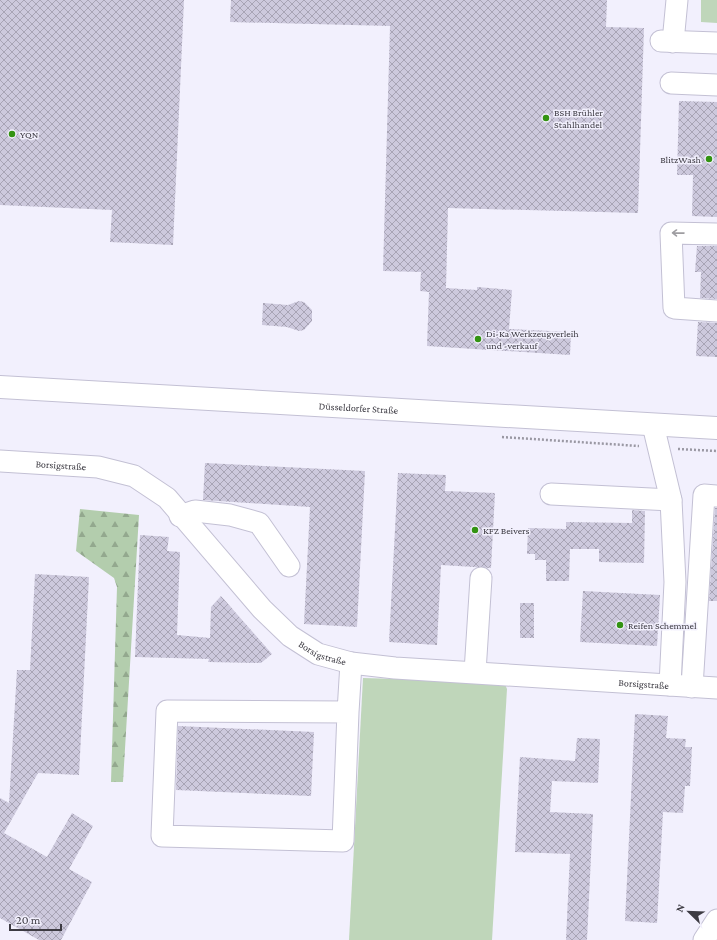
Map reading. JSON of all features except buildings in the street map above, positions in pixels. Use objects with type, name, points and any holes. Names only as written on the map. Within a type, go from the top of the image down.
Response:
[{"type":"main road","name":"Düsseldorfer Straße","points":[[0,387],[717,428]]},
{"type":"street","points":[[676,0],[667,41],[717,43]]},
{"type":"street","points":[[671,83],[717,85]]},
{"type":"street","points":[[717,234],[671,232],[674,308],[717,311]]},
{"type":"street","points":[[654,425],[671,500],[675,582],[670,685]]},
{"type":"street","name":"Borsigstraße","points":[[0,461],[98,467],[119,471],[134,476],[167,498],[180,516],[262,609],[290,636],[318,654],[351,663],[395,668],[717,688]]},
{"type":"street","points":[[551,494],[671,500]]},
{"type":"street","points":[[692,686],[704,495],[717,496]]},
{"type":"street","points":[[180,516],[195,511],[230,515],[259,523],[289,566]]},
{"type":"street","points":[[475,672],[481,578]]},
{"type":"street","points":[[348,712],[167,711],[162,836],[343,842],[351,663]]},
{"type":"street","points":[[704,940],[717,920]]},
{"type":"path","points":[[660,448],[717,451]]},
{"type":"green space","points":[[701,0],[717,0],[717,23],[701,22]]},
{"type":"green space","points":[[80,509],[139,515],[123,782],[111,782],[117,587],[114,578],[76,551]]},
{"type":"green space","points":[[363,678],[504,682],[507,689],[492,940],[349,940]]},
{"type":"place","name":"BSH Brühler Stahlhandel","points":[[546,118]]},
{"type":"place","name":"YQN","points":[[12,134]]},
{"type":"place","name":"BlitzWash","points":[[709,159]]},
{"type":"place","name":"Di-Ka Werkzeugverleih und -verkauf","points":[[478,339]]},
{"type":"place","name":"KFZ Beivers","points":[[475,530]]},
{"type":"place","name":"Reifen Schemmel","points":[[620,625]]}]
